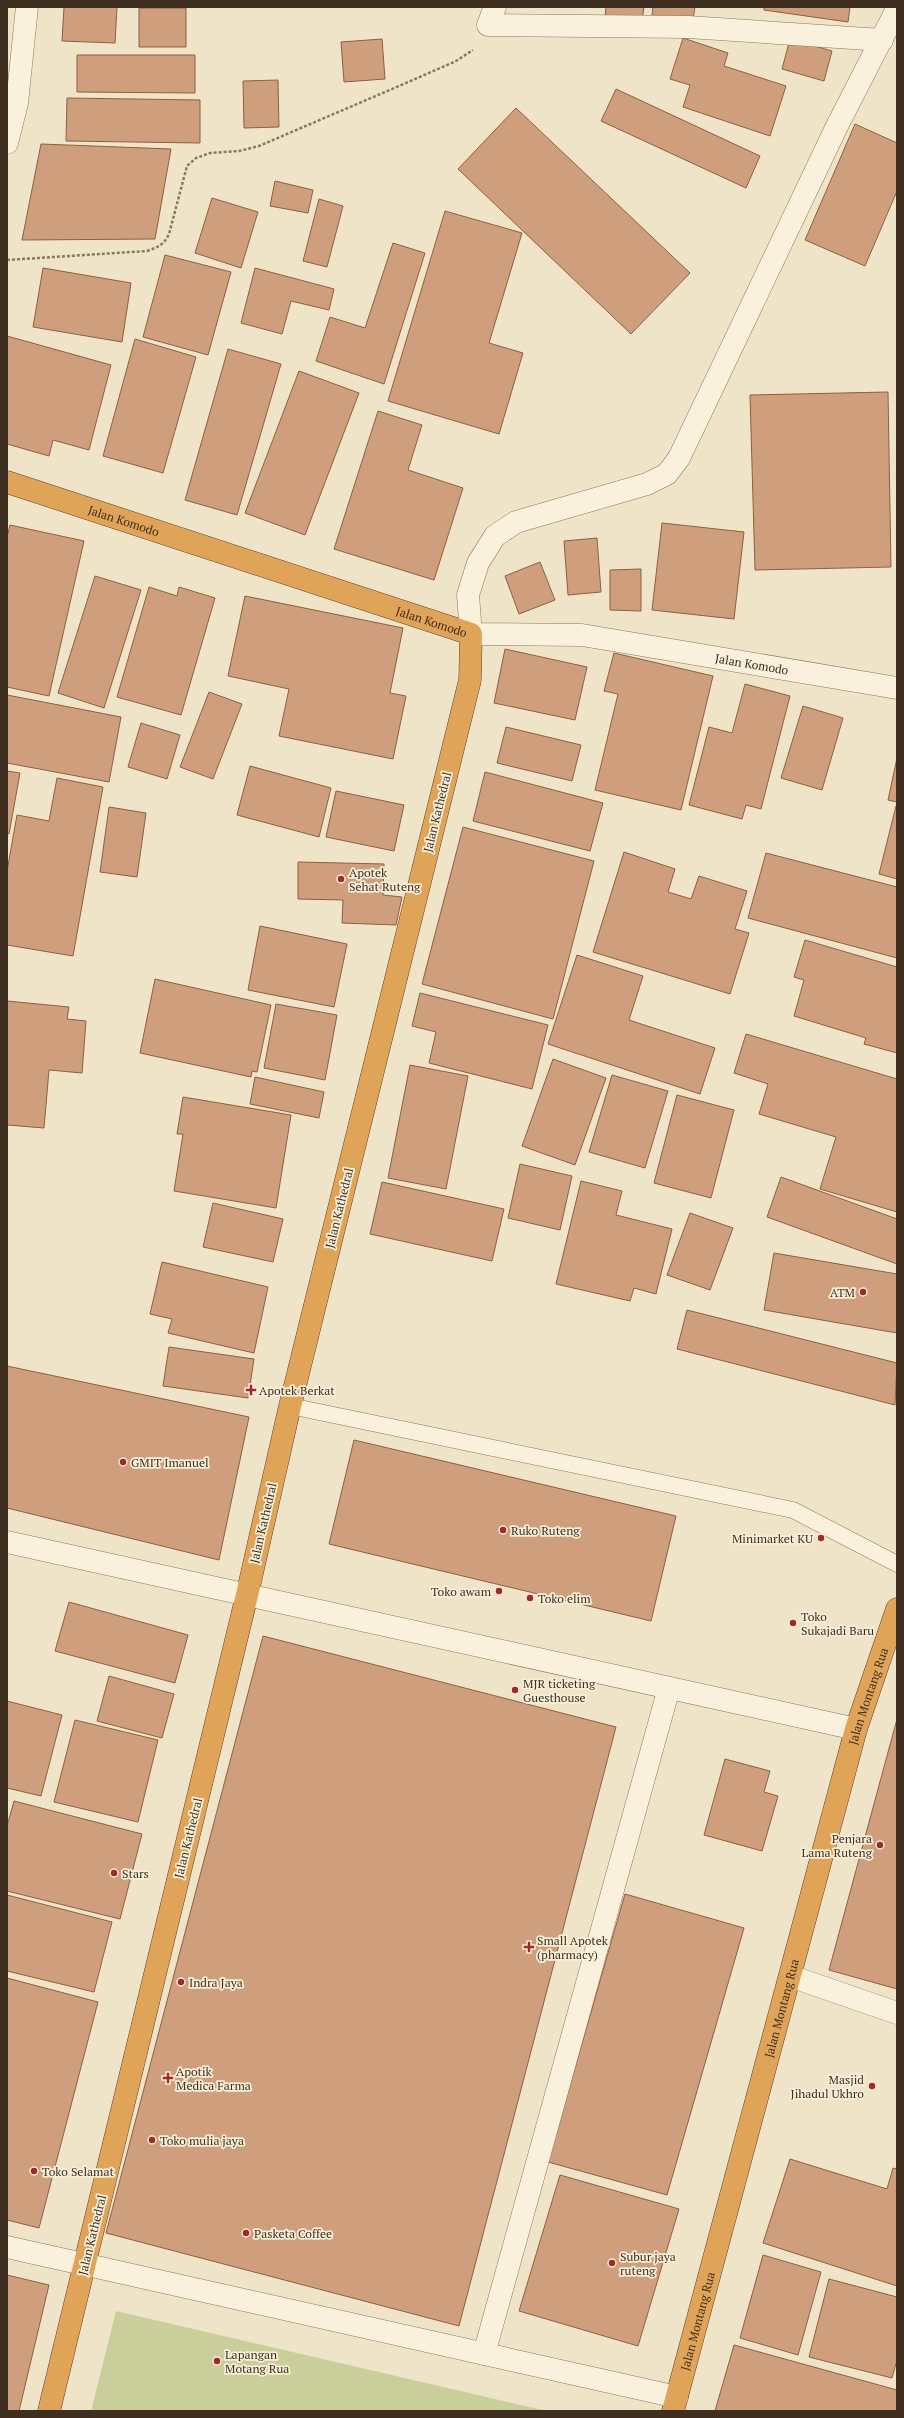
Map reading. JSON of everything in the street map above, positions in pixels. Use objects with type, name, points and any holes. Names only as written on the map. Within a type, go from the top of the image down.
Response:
[{"type":"highway","name":"Jalan Komodo","points":[[7,482],[471,634]]},
{"type":"highway","name":"Jalan Kathedral","points":[[49,2411],[247,1595],[290,1406],[470,680],[471,634]]},
{"type":"highway","name":"Jalan Montang Rua","points":[[675,2404],[856,1729],[897,1609]]},
{"type":"street","points":[[7,143],[17,103],[27,7]]},
{"type":"street","points":[[471,634],[468,595],[478,563],[495,536],[516,522],[647,484],[667,474],[679,458],[840,120],[897,9]]},
{"type":"street","points":[[492,16],[882,40]]},
{"type":"street","name":"Jalan Komodo","points":[[471,634],[582,635],[897,688]]},
{"type":"street","points":[[7,1542],[856,1729]]},
{"type":"street","points":[[484,2354],[669,1688]]},
{"type":"street","points":[[790,1976],[897,2013]]},
{"type":"street","points":[[7,2247],[484,2354],[675,2404]]},
{"type":"lane","points":[[290,1406],[793,1510],[897,1564]]},
{"type":"path","points":[[7,260],[147,251],[157,248],[165,243],[169,234],[187,166],[196,158],[210,153],[239,151],[259,146],[456,61],[475,49],[492,16]]},
{"type":"green space","name":"Lapangan Motang Rua","points":[[116,2311],[547,2411],[91,2411]]},
{"type":"building","points":[[64,7],[117,7],[115,43],[62,41]]},
{"type":"building","points":[[606,7],[644,7],[642,21],[605,17]]},
{"type":"building","points":[[653,7],[695,7],[693,20],[652,15]]},
{"type":"building","points":[[764,7],[850,7],[848,22],[764,10]]},
{"type":"building","points":[[139,8],[186,8],[186,47],[139,47]]},
{"type":"building","points":[[683,38],[728,53],[724,66],[786,86],[770,136],[683,107],[690,85],[670,79]]},
{"type":"building","points":[[382,39],[385,79],[344,82],[341,42]]},
{"type":"building","points":[[790,39],[832,51],[824,81],[782,69]]},
{"type":"building","points":[[77,55],[195,55],[195,93],[77,92]]},
{"type":"building","points":[[278,80],[279,127],[244,128],[243,81]]},
{"type":"building","points":[[616,89],[760,156],[746,188],[601,121]]},
{"type":"building","points":[[67,98],[200,100],[200,143],[66,141]]},
{"type":"building","points":[[516,108],[690,273],[631,334],[458,169]]},
{"type":"building","points":[[855,124],[897,143],[897,191],[865,266],[805,240]]},
{"type":"building","points":[[41,144],[171,149],[155,239],[22,240]]},
{"type":"building","points":[[275,181],[313,190],[308,213],[270,206]]},
{"type":"building","points":[[212,198],[258,212],[241,268],[195,253]]},
{"type":"building","points":[[319,199],[343,206],[327,267],[303,261]]},
{"type":"building","points":[[445,211],[522,233],[489,343],[523,353],[499,434],[388,401]]},
{"type":"building","points":[[393,243],[425,253],[384,384],[316,361],[330,317],[365,328]]},
{"type":"building","points":[[165,255],[231,272],[208,355],[143,337]]},
{"type":"building","points":[[43,268],[131,283],[122,342],[33,327]]},
{"type":"building","points":[[255,268],[334,289],[329,310],[291,301],[282,334],[241,323]]},
{"type":"building","points":[[7,336],[111,365],[89,450],[53,440],[49,456],[7,444]]},
{"type":"building","points":[[135,339],[196,357],[163,473],[103,456]]},
{"type":"building","points":[[228,349],[281,364],[237,515],[185,500]]},
{"type":"building","points":[[299,371],[359,393],[305,535],[245,513]]},
{"type":"building","points":[[888,392],[891,567],[755,570],[750,395]]},
{"type":"building","points":[[378,411],[422,425],[408,470],[463,488],[434,580],[334,549]]},
{"type":"building","points":[[662,523],[744,532],[734,619],[652,610]]},
{"type":"building","points":[[10,525],[84,541],[49,696],[7,687],[7,537]]},
{"type":"building","points":[[597,538],[601,592],[568,595],[564,541]]},
{"type":"building","points":[[540,562],[555,600],[519,614],[505,576]]},
{"type":"building","points":[[641,569],[641,611],[610,610],[610,570]]},
{"type":"building","points":[[95,576],[141,590],[104,708],[58,693]]},
{"type":"building","points":[[149,587],[177,596],[179,587],[215,598],[181,715],[117,697]]},
{"type":"building","points":[[245,596],[403,628],[390,693],[406,696],[393,759],[279,736],[289,689],[228,676]]},
{"type":"building","points":[[505,649],[587,667],[575,720],[494,703]]},
{"type":"building","points":[[614,653],[713,676],[681,810],[595,790],[618,694],[604,691]]},
{"type":"building","points":[[745,684],[790,696],[761,809],[746,805],[742,819],[689,805],[709,727],[732,733]]},
{"type":"building","points":[[209,692],[242,704],[213,779],[180,767]]},
{"type":"building","points":[[7,695],[121,717],[109,782],[7,763]]},
{"type":"building","points":[[803,706],[843,718],[822,790],[781,778]]},
{"type":"building","points":[[141,723],[180,735],[167,779],[128,767]]},
{"type":"building","points":[[506,727],[581,745],[572,781],[497,763]]},
{"type":"building","points":[[897,758],[897,802],[888,800]]},
{"type":"building","points":[[250,766],[331,788],[319,837],[237,815]]},
{"type":"building","points":[[7,771],[20,773],[9,834],[7,833]]},
{"type":"building","points":[[485,772],[603,803],[590,851],[473,821]]},
{"type":"building","points":[[57,778],[103,787],[73,956],[7,945],[7,871],[17,815],[49,821]]},
{"type":"building","points":[[336,791],[404,805],[394,851],[326,837]]},
{"type":"building","points":[[897,806],[897,879],[879,874]]},
{"type":"building","points":[[109,807],[146,813],[137,877],[100,872]]},
{"type":"building","points":[[463,827],[594,861],[553,1019],[422,984]]},
{"type":"building","points":[[624,852],[675,869],[668,892],[691,899],[699,876],[747,891],[735,929],[749,933],[730,994],[593,952]]},
{"type":"building","points":[[766,853],[897,887],[897,958],[748,918]]},
{"type":"building","name":"Apotek Sehat Ruteng","points":[[298,862],[384,864],[383,895],[402,897],[396,925],[342,923],[343,900],[298,899]]},
{"type":"building","points":[[260,926],[347,944],[334,1007],[248,990]]},
{"type":"building","points":[[805,940],[897,967],[897,1053],[864,1044],[866,1038],[794,1016],[804,980],[794,977]]},
{"type":"building","points":[[577,955],[643,976],[629,1020],[715,1048],[700,1094],[548,1044]]},
{"type":"building","points":[[155,979],[271,1005],[257,1072],[252,1071],[251,1077],[140,1053]]},
{"type":"building","points":[[420,993],[548,1025],[532,1089],[429,1063],[436,1032],[412,1026]]},
{"type":"building","points":[[7,1001],[69,1007],[67,1019],[86,1021],[82,1073],[49,1070],[44,1128],[7,1125]]},
{"type":"building","points":[[276,1004],[337,1015],[325,1080],[264,1068]]},
{"type":"building","points":[[746,1034],[897,1079],[897,1212],[820,1189],[836,1137],[759,1114],[768,1084],[734,1073]]},
{"type":"building","points":[[553,1059],[606,1078],[575,1165],[522,1146]]},
{"type":"building","points":[[410,1065],[468,1076],[446,1189],[388,1178]]},
{"type":"building","points":[[612,1075],[668,1091],[645,1168],[589,1152]]},
{"type":"building","points":[[255,1077],[324,1092],[319,1118],[250,1104]]},
{"type":"building","points":[[677,1095],[734,1110],[711,1198],[654,1183]]},
{"type":"building","points":[[183,1097],[291,1115],[276,1208],[174,1191],[183,1134],[177,1134]]},
{"type":"building","points":[[520,1164],[572,1176],[560,1230],[508,1218]]},
{"type":"building","points":[[781,1177],[897,1219],[897,1264],[767,1217]]},
{"type":"building","points":[[581,1181],[622,1191],[616,1215],[672,1229],[656,1294],[634,1288],[630,1301],[556,1284]]},
{"type":"building","points":[[382,1182],[504,1209],[492,1261],[370,1234]]},
{"type":"building","points":[[213,1203],[283,1219],[273,1262],[203,1247]]},
{"type":"building","points":[[690,1213],[733,1228],[710,1290],[667,1275]]},
{"type":"building","points":[[774,1253],[897,1274],[897,1333],[764,1310]]},
{"type":"building","points":[[162,1262],[268,1287],[254,1353],[168,1333],[172,1319],[150,1314]]},
{"type":"building","points":[[687,1310],[897,1363],[895,1405],[677,1349]]},
{"type":"building","points":[[169,1347],[254,1359],[248,1398],[163,1386]]},
{"type":"building","name":"GMIT Imanuel","points":[[7,1366],[249,1417],[219,1560],[7,1508]]},
{"type":"building","name":"Ruko Ruteng","points":[[354,1440],[676,1516],[651,1621],[329,1544]]},
{"type":"building","points":[[69,1602],[188,1635],[175,1683],[55,1651]]},
{"type":"building","points":[[263,1636],[616,1727],[459,2326],[106,2233]]},
{"type":"building","points":[[109,1676],[174,1694],[162,1738],[97,1721]]},
{"type":"building","points":[[7,1701],[62,1715],[41,1796],[7,1788]]},
{"type":"building","name":"Penjara Lama Ruteng","points":[[897,1719],[897,1989],[829,1970]]},
{"type":"building","points":[[75,1720],[158,1740],[138,1822],[54,1802]]},
{"type":"building","points":[[725,1759],[770,1771],[764,1792],[778,1796],[762,1851],[704,1835]]},
{"type":"building","points":[[14,1801],[142,1834],[120,1919],[7,1891],[7,1826]]},
{"type":"building","points":[[625,1894],[744,1928],[667,2195],[548,2162]]},
{"type":"building","points":[[7,1895],[112,1922],[94,1992],[7,1971]]},
{"type":"building","points":[[7,1978],[98,2002],[39,2228],[7,2220]]},
{"type":"building","points":[[790,2159],[887,2189],[893,2168],[897,2169],[897,2286],[763,2243]]},
{"type":"building","points":[[560,2175],[679,2209],[638,2346],[519,2311]]},
{"type":"building","points":[[763,2255],[821,2272],[798,2355],[740,2338]]},
{"type":"building","points":[[7,2275],[49,2285],[19,2411],[7,2411]]},
{"type":"building","points":[[829,2279],[897,2297],[897,2360],[892,2378],[809,2357]]},
{"type":"building","points":[[734,2345],[897,2390],[897,2411],[715,2411]]},
{"type":"place","name":"Apotek Sehat Ruteng","points":[[341,879]]},
{"type":"place","name":"ATM","points":[[863,1292]]},
{"type":"place","name":"Apotek Berkat","points":[[251,1390]]},
{"type":"place","name":"GMIT Imanuel","points":[[123,1462]]},
{"type":"place","name":"Ruko Ruteng","points":[[503,1530]]},
{"type":"place","name":"Minimarket KU","points":[[821,1538]]},
{"type":"place","name":"Toko awam","points":[[499,1591]]},
{"type":"place","name":"Toko elim","points":[[530,1598]]},
{"type":"place","name":"Toko Sukajadi Baru","points":[[793,1623]]},
{"type":"place","name":"MJR ticketing Guesthouse","points":[[515,1690]]},
{"type":"place","name":"Penjara Lama Ruteng","points":[[880,1845]]},
{"type":"place","name":"Stars","points":[[114,1873]]},
{"type":"place","name":"Small Apotek (pharmacy)","points":[[529,1947]]},
{"type":"place","name":"Indra Jaya","points":[[181,1982]]},
{"type":"place","name":"Apotik Medica Farma","points":[[168,2078]]},
{"type":"place","name":"Masjid Jihadul Ukhro","points":[[872,2086]]},
{"type":"place","name":"Toko mulia jaya","points":[[152,2140]]},
{"type":"place","name":"Toko Selamat","points":[[34,2171]]},
{"type":"place","name":"Pasketa Coffee","points":[[246,2233]]},
{"type":"place","name":"Subur jaya ruteng","points":[[612,2263]]},
{"type":"place","name":"Lapangan Motang Rua","points":[[217,2361]]}]
